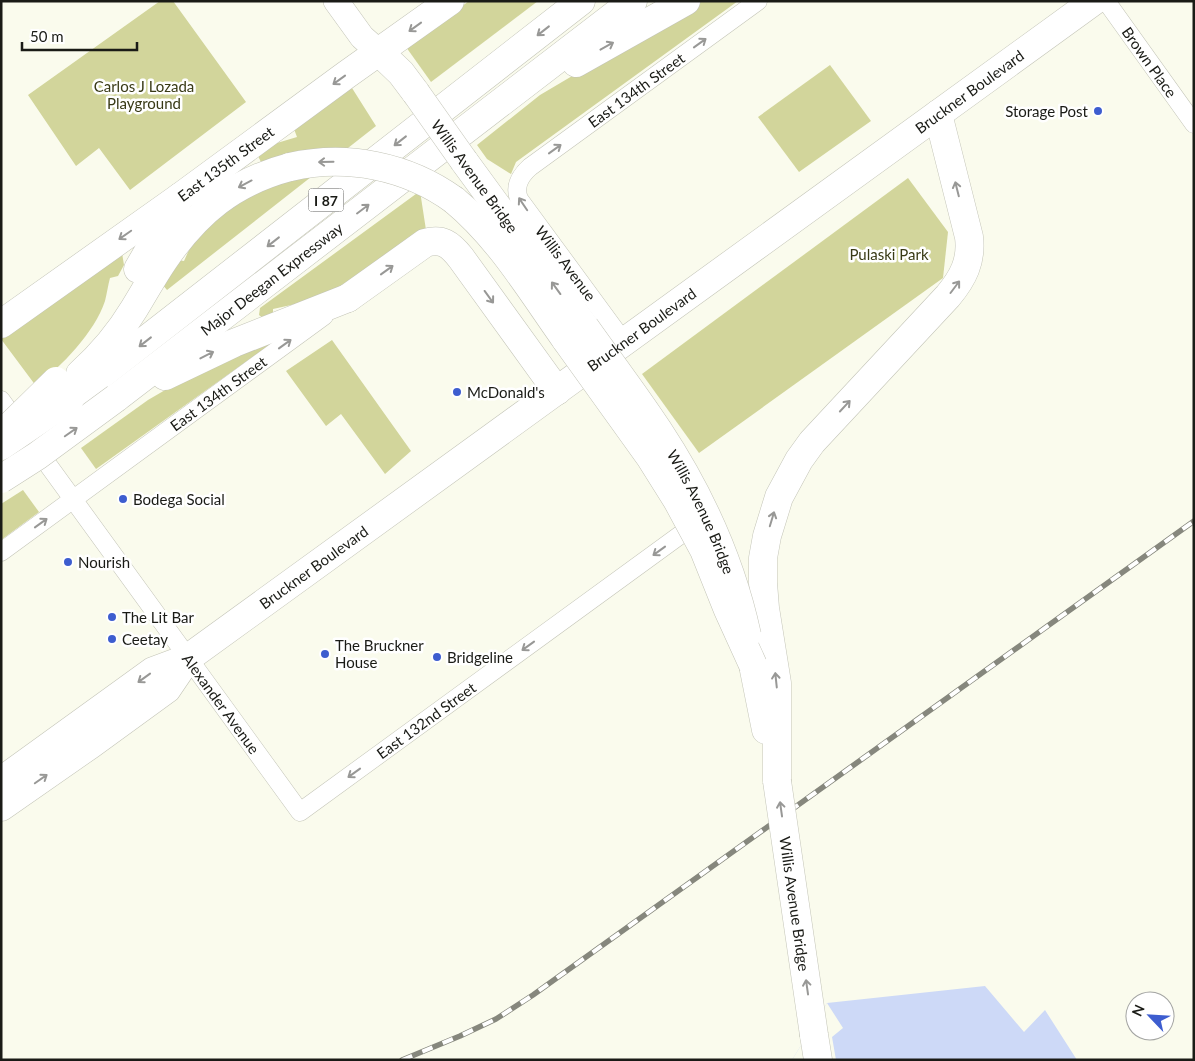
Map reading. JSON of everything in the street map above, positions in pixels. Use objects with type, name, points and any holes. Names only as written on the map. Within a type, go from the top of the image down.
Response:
[{"type":"main road","points":[[336,1],[362,37],[379,52]]},
{"type":"main road","name":"East 135th Street","points":[[1,324],[450,1]]},
{"type":"main road","name":"Major Deegan Expressway","points":[[3,436],[581,1]]},
{"type":"main road","name":"Major Deegan Expressway","points":[[1,479],[37,456],[116,398],[634,1]]},
{"type":"main road","points":[[488,113],[686,1]]},
{"type":"main road","name":"Bruckner Boulevard","points":[[1,781],[153,672],[188,658],[1094,1]]},
{"type":"main road","name":"Willis Avenue Bridge","points":[[379,52],[401,73],[464,160],[660,472],[704,550],[753,666],[777,781],[818,1060]]},
{"type":"main road","points":[[777,781],[777,684],[763,583],[763,558],[767,536],[779,497],[795,466],[812,442],[948,296],[967,267],[970,256],[969,236],[938,114]]},
{"type":"main road","points":[[63,390],[94,362],[115,337],[134,310],[163,261],[198,217],[225,195],[267,174],[290,167],[328,162],[380,165],[412,176],[435,187],[454,200],[479,222],[575,334]]},
{"type":"main road","points":[[63,390],[86,350],[106,323],[180,197]]},
{"type":"main road","name":"East 134th Street","points":[[348,298],[419,246],[438,241],[447,243],[454,249],[557,391]]},
{"type":"main road","points":[[116,398],[234,343],[348,298]]},
{"type":"main road","name":"Bruckner Boulevard","points":[[1,807],[90,746],[167,689],[188,658]]},
{"type":"street","name":"East 134th Street","points":[[518,181],[530,167],[758,1]]},
{"type":"street","name":"Brown Place","points":[[1106,1],[1194,124]]},
{"type":"street","name":"Willis Avenue","points":[[518,181],[516,192],[519,199],[624,342]]},
{"type":"street","name":"East 134th Street","points":[[1,552],[348,298]]},
{"type":"street","name":"East 132nd Street","points":[[300,812],[699,522],[669,470],[593,364]]},
{"type":"street","name":"Alexander Avenue","points":[[1,400],[300,812]]},
{"type":"green space","name":"Carlos J Lozada Playground","points":[[160,1],[173,1],[246,102],[130,190],[99,148],[76,166],[28,95]]},
{"type":"green space","points":[[469,1],[538,1],[431,82],[406,47]]},
{"type":"green space","points":[[699,1],[738,1],[516,162],[511,174],[487,159],[477,145],[540,95]]},
{"type":"green space","points":[[830,65],[871,121],[799,172],[758,117]]},
{"type":"green space","points":[[347,88],[352,88],[376,126],[167,290],[162,284],[177,260],[184,261],[193,241],[280,157],[261,162],[258,156],[277,143],[297,137],[294,129]]},
{"type":"green space","name":"Pulaski Park","points":[[908,178],[948,232],[943,278],[699,453],[642,374]]},
{"type":"green space","points":[[420,191],[426,230],[350,282],[323,298],[273,309],[273,318],[264,319],[259,315],[260,308]]},
{"type":"green space","points":[[122,253],[124,265],[118,276],[110,278],[105,301],[94,325],[66,359],[36,386],[1,339]]},
{"type":"green space","points":[[332,340],[411,451],[385,474],[341,414],[326,426],[286,371]]},
{"type":"green space","points":[[275,341],[96,469],[81,448],[148,400],[215,361]]},
{"type":"green space","points":[[23,490],[39,512],[1,540],[1,504]]},
{"type":"water","points":[[985,986],[1024,1032],[1045,1010],[1077,1060],[792,1060],[827,1003]]},
{"type":"pier","points":[[827,1003],[843,1028],[832,1037],[836,1060],[792,1060]]},
{"type":"railway","points":[[402,1060],[496,1019],[533,995],[1194,521]]},
{"type":"place","name":"Storage Post","points":[[1098,111]]},
{"type":"place","name":"McDonald's","points":[[457,392]]},
{"type":"place","name":"Bodega Social","points":[[123,499]]},
{"type":"place","name":"Nourish","points":[[68,562]]},
{"type":"place","name":"The Lit Bar","points":[[112,617]]},
{"type":"place","name":"Ceetay","points":[[112,639]]},
{"type":"place","name":"The Bruckner House","points":[[325,654]]},
{"type":"place","name":"Bridgeline","points":[[437,657]]}]
